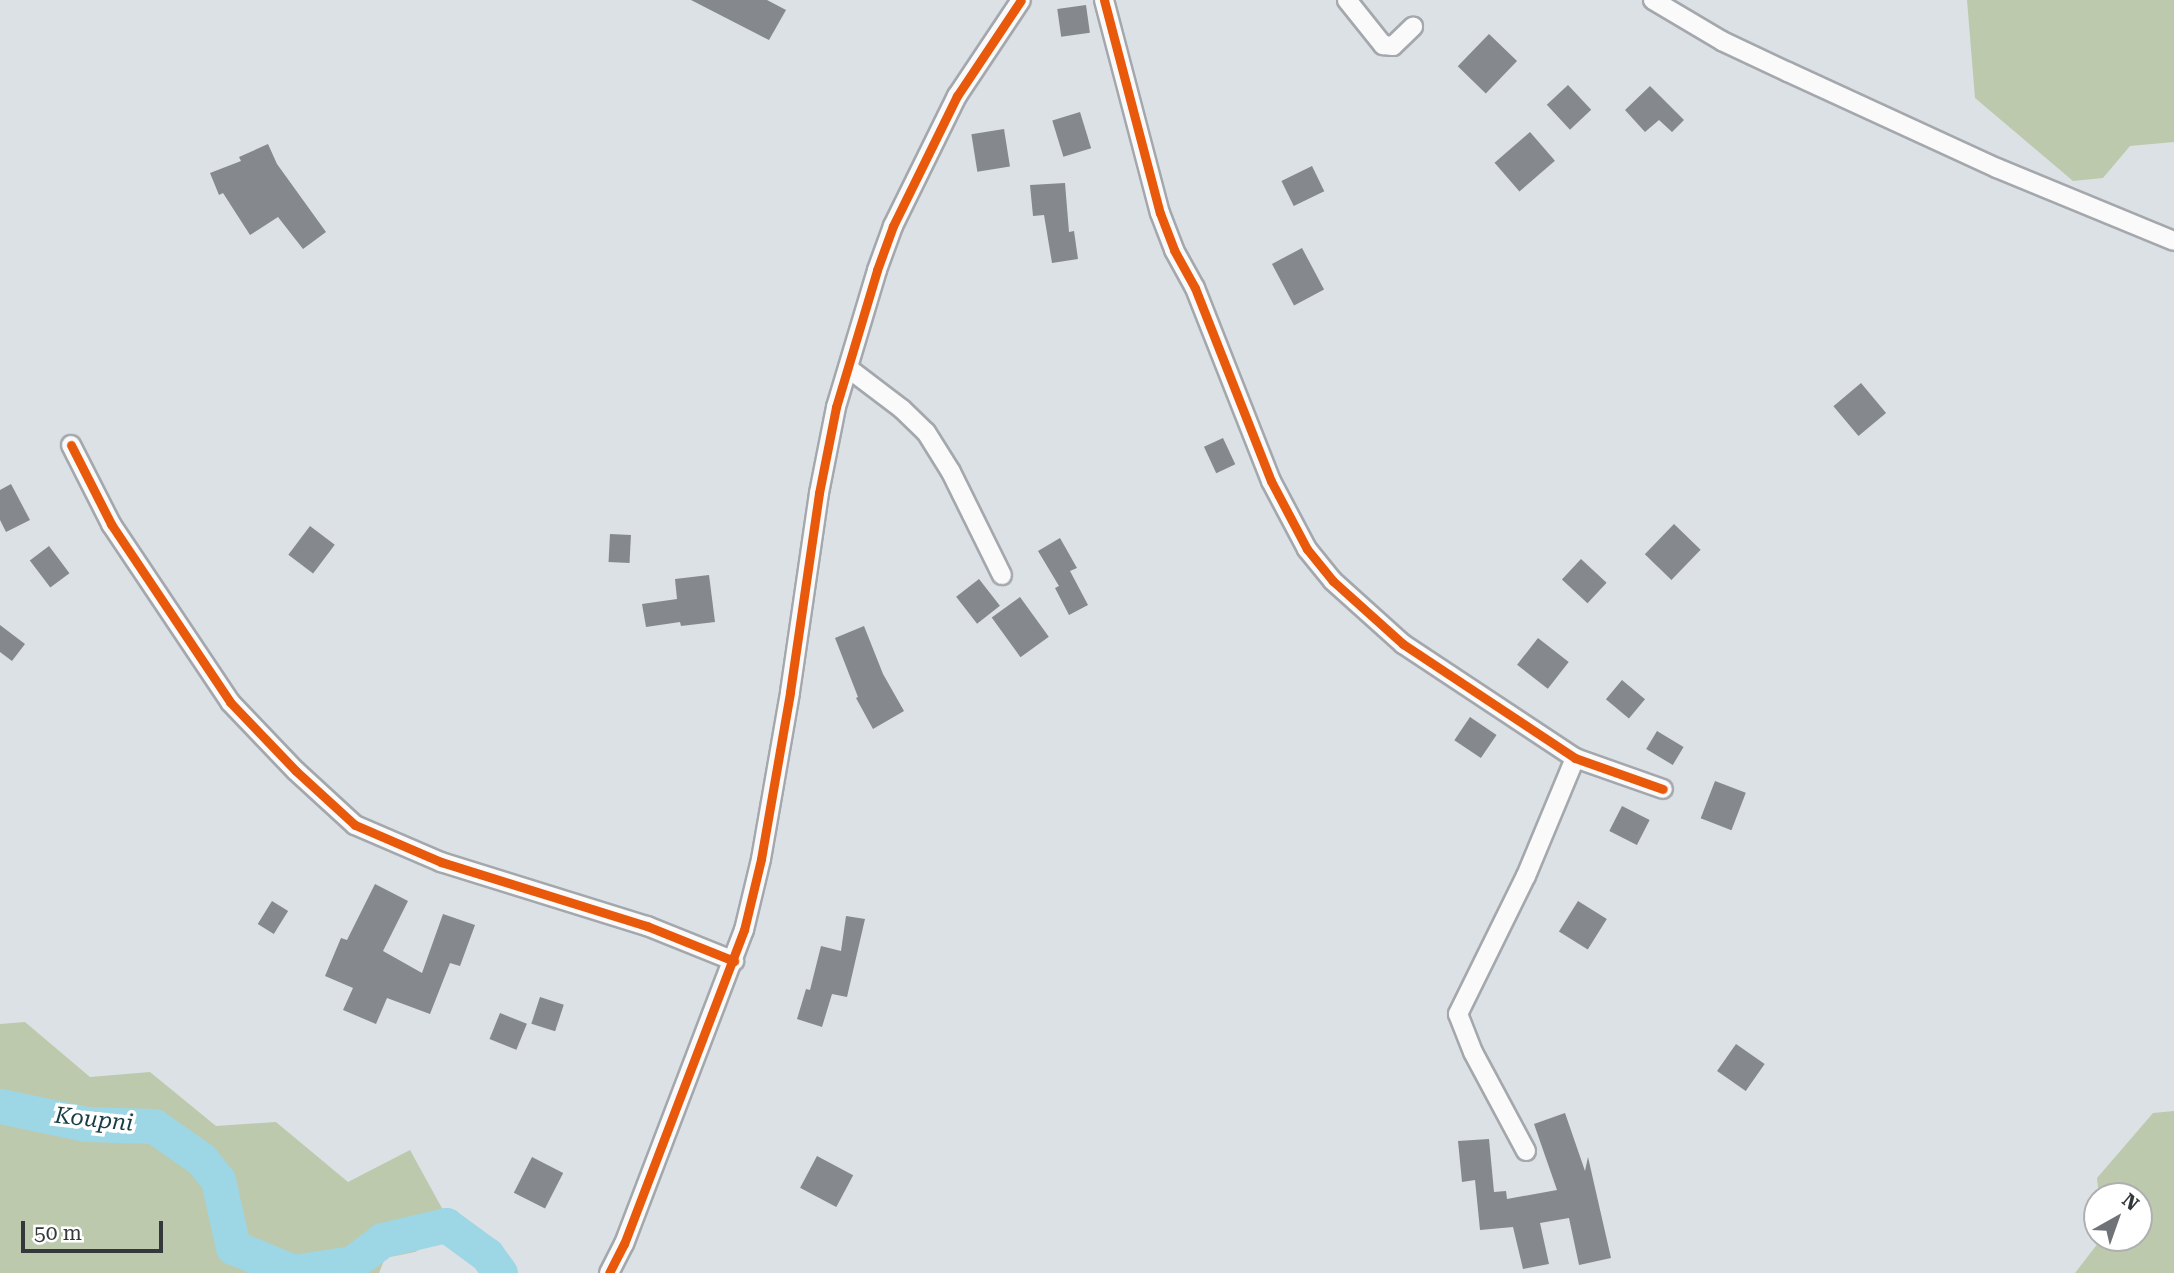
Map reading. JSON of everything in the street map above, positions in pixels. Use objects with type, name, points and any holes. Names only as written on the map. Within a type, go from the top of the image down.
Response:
[{"type":"street","points":[[609,1273],[624,1244],[734,961],[761,859],[790,692],[819,493],[848,368],[877,270],[919,171],[965,82],[1021,0]]},
{"type":"street","points":[[1104,0],[1160,213],[1174,250],[1195,288],[1271,481],[1307,549],[1333,580],[1403,644],[1575,758],[1662,789]]},
{"type":"street","points":[[1347,0],[1383,46],[1393,46],[1413,27]]},
{"type":"street","points":[[1653,0],[1722,41],[1777,67],[1997,168],[2174,241]]},
{"type":"street","points":[[848,368],[902,409],[926,432],[951,472],[1002,575]]},
{"type":"street","points":[[71,445],[111,524],[230,702],[296,771],[355,825],[441,862],[647,926],[734,961]]},
{"type":"street","points":[[1526,1151],[1474,1052],[1458,1014],[1526,876],[1575,758]]},
{"type":"green space","points":[[1967,0],[2174,0],[2174,142],[2130,146],[2103,178],[2073,181],[1975,98]]},
{"type":"green space","points":[[25,1022],[90,1077],[150,1072],[216,1126],[276,1122],[348,1182],[410,1150],[454,1230],[415,1252],[385,1258],[379,1273],[0,1273],[0,1024]]},
{"type":"green space","points":[[2174,1111],[2174,1273],[2075,1273],[2091,1252],[2153,1252],[2153,1182],[2097,1182],[2097,1178],[2153,1113]]},
{"type":"building","points":[[691,0],[767,0],[786,10],[769,40]]},
{"type":"building","points":[[1086,5],[1090,33],[1061,37],[1057,9]]},
{"type":"building","points":[[1489,34],[1517,61],[1486,93],[1458,66]]},
{"type":"building","points":[[1568,85],[1591,110],[1570,130],[1547,105]]},
{"type":"building","points":[[1650,86],[1684,120],[1672,132],[1659,120],[1645,132],[1625,110]]},
{"type":"building","points":[[1080,112],[1091,148],[1063,157],[1052,120]]},
{"type":"building","points":[[1004,129],[1010,167],[977,172],[971,134]]},
{"type":"building","points":[[1530,132],[1555,161],[1519,192],[1495,163]]},
{"type":"building","points":[[268,144],[277,164],[326,232],[303,249],[278,217],[250,235],[223,193],[219,195],[210,173],[241,161],[239,157]]},
{"type":"building","points":[[1312,166],[1324,191],[1294,206],[1281,181]]},
{"type":"building","points":[[1065,183],[1069,232],[1074,231],[1078,259],[1052,263],[1044,215],[1033,216],[1030,185]]},
{"type":"building","points":[[1302,248],[1324,289],[1294,305],[1272,264]]},
{"type":"building","points":[[1861,383],[1886,413],[1858,436],[1833,406]]},
{"type":"building","points":[[1223,438],[1235,464],[1216,473],[1204,447]]},
{"type":"building","points":[[11,484],[30,520],[6,532],[0,520],[0,490]]},
{"type":"building","points":[[1674,524],[1701,550],[1671,580],[1645,554]]},
{"type":"building","points":[[310,526],[335,545],[313,573],[288,555]]},
{"type":"building","points":[[610,534],[631,535],[630,563],[609,562]]},
{"type":"building","points":[[1060,538],[1077,568],[1070,571],[1088,605],[1069,615],[1055,588],[1059,586],[1038,551]]},
{"type":"building","points":[[49,546],[69,573],[50,588],[30,560]]},
{"type":"building","points":[[1581,559],[1607,583],[1588,603],[1562,579]]},
{"type":"building","points":[[709,575],[715,622],[681,626],[680,622],[646,627],[642,604],[677,599],[675,579]]},
{"type":"building","points":[[979,579],[1000,606],[977,624],[956,597]]},
{"type":"building","points":[[1020,597],[1049,637],[1020,657],[992,618]]},
{"type":"building","points":[[0,625],[25,644],[12,661],[0,652]]},
{"type":"building","points":[[864,626],[883,674],[904,711],[873,729],[856,698],[858,697],[835,638]]},
{"type":"building","points":[[1538,638],[1569,662],[1548,689],[1517,665]]},
{"type":"building","points":[[1622,680],[1645,699],[1629,718],[1606,699]]},
{"type":"building","points":[[1470,717],[1497,735],[1481,758],[1454,740]]},
{"type":"building","points":[[1657,731],[1684,747],[1673,765],[1646,749]]},
{"type":"building","points":[[1715,781],[1746,793],[1731,830],[1701,818]]},
{"type":"building","points":[[1622,806],[1650,820],[1637,845],[1609,831]]},
{"type":"building","points":[[375,884],[408,901],[383,951],[422,973],[443,914],[475,925],[460,966],[450,963],[430,1014],[387,998],[376,1024],[343,1010],[353,988],[325,976],[341,938],[347,940]]},
{"type":"building","points":[[272,901],[288,911],[274,934],[258,924]]},
{"type":"building","points":[[1578,901],[1607,919],[1588,950],[1559,932]]},
{"type":"building","points":[[846,916],[865,919],[847,997],[832,994],[822,1027],[797,1019],[806,989],[810,990],[821,946],[841,951]]},
{"type":"building","points":[[540,997],[564,1005],[555,1031],[531,1024]]},
{"type":"building","points":[[500,1013],[527,1024],[516,1050],[490,1039]]},
{"type":"building","points":[[1736,1044],[1765,1064],[1746,1091],[1717,1071]]},
{"type":"building","points":[[1565,1113],[1585,1171],[1588,1157],[1611,1258],[1579,1265],[1569,1218],[1540,1223],[1549,1264],[1523,1269],[1513,1227],[1480,1230],[1475,1180],[1462,1182],[1458,1141],[1489,1139],[1494,1192],[1506,1191],[1507,1199],[1557,1190],[1534,1124]]},
{"type":"building","points":[[817,1156],[853,1175],[836,1207],[800,1188]]},
{"type":"building","points":[[532,1157],[563,1173],[545,1209],[514,1193]]},
{"type":"waterway","name":"Koupni","points":[[0,1106],[86,1124],[154,1126],[201,1159],[218,1180],[233,1247],[293,1272],[352,1263],[382,1240],[446,1225],[487,1255],[500,1273]]},
{"type":"cycle path","points":[[609,1273],[624,1244],[744,930],[761,859],[790,692],[819,493],[836,407],[877,270],[893,226],[957,96],[1021,0]]},
{"type":"cycle path","points":[[1104,0],[1160,213],[1174,250],[1195,288],[1271,481],[1307,549],[1333,581],[1403,644],[1575,758],[1663,789]]},
{"type":"cycle path","points":[[71,445],[111,524],[230,702],[296,771],[355,825],[441,862],[647,926],[734,961]]}]
